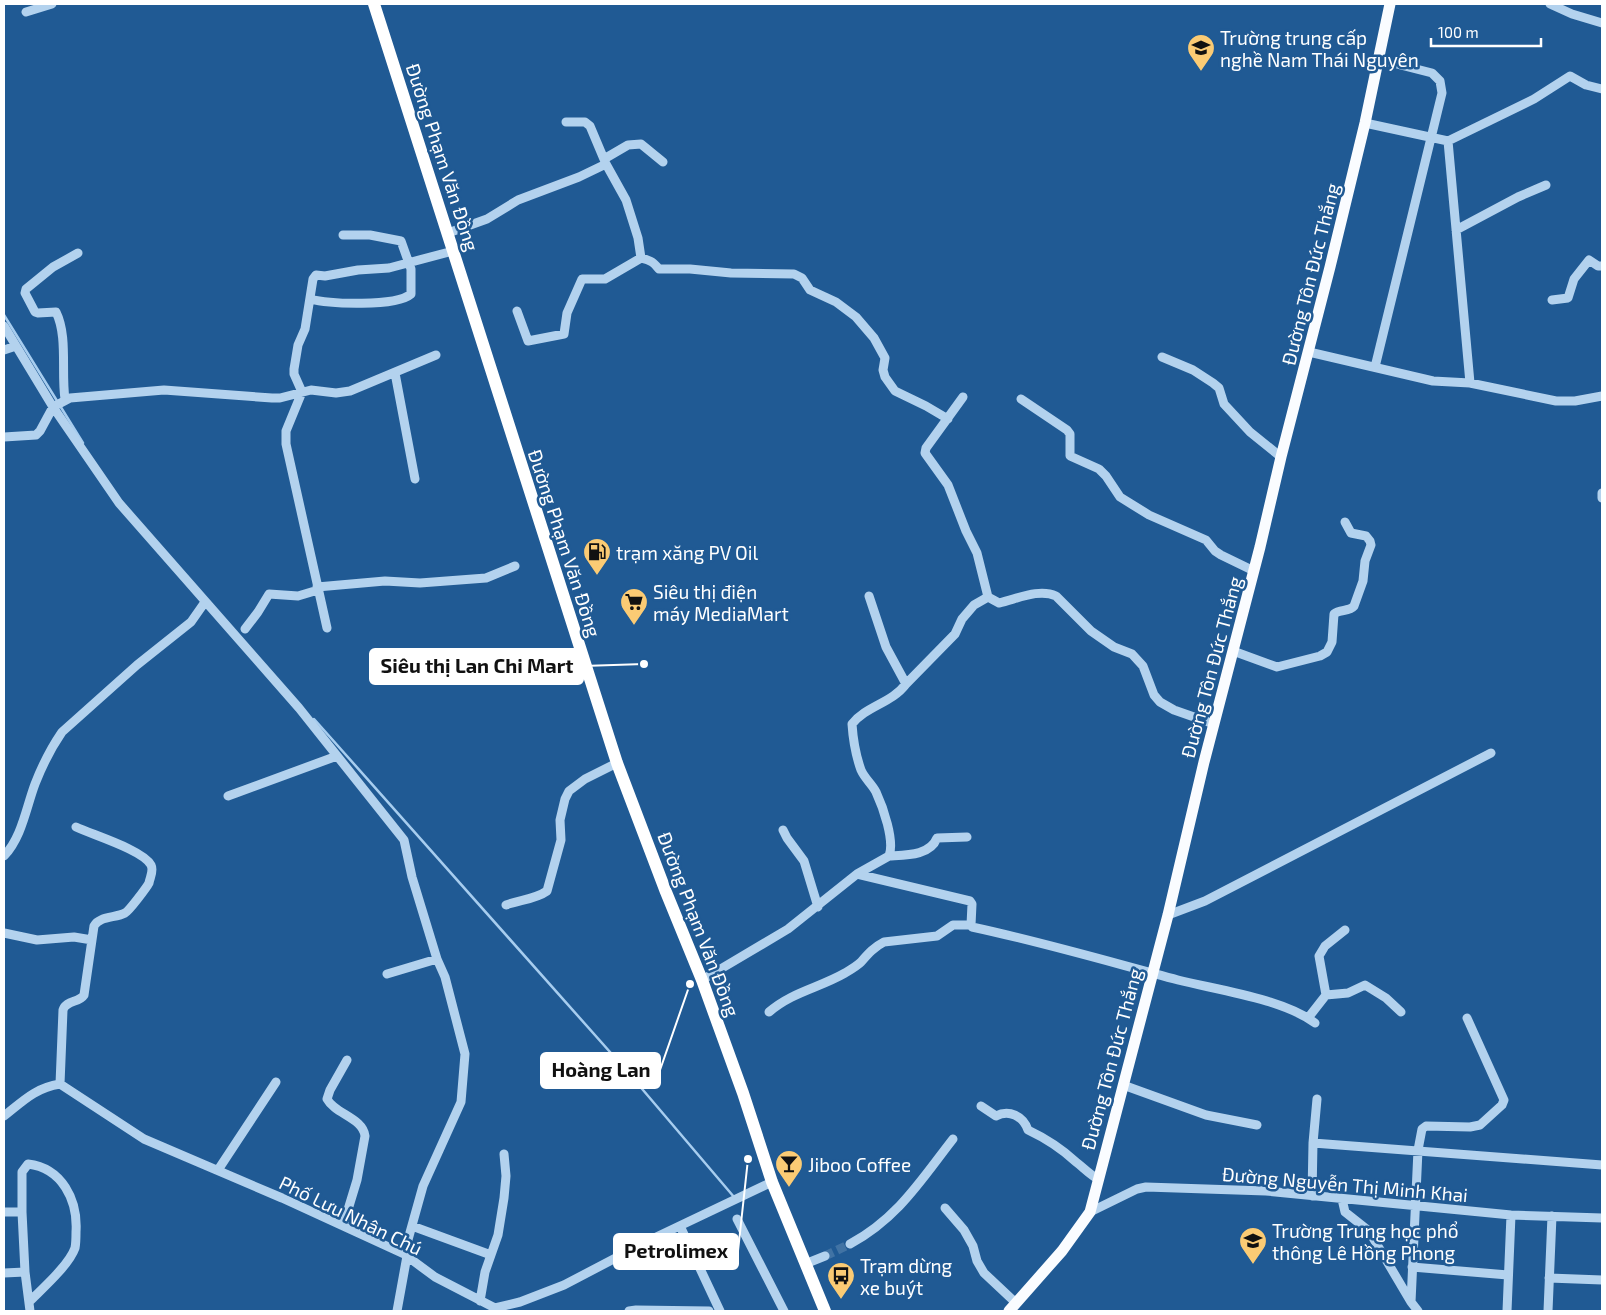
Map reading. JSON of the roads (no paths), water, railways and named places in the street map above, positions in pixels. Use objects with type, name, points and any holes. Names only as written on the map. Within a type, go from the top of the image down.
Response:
[{"type":"highway","name":"Đường Phạm Văn Đồng","points":[[374,4],[588,678],[617,763],[702,980],[743,1093],[772,1182],[825,1311]]},
{"type":"main road","name":"Đường Tôn Đức Thắng","points":[[1012,1307],[1062,1250],[1090,1212],[1168,915],[1204,762],[1309,352],[1365,123],[1390,4]]},
{"type":"street","points":[[26,12],[52,4]]},
{"type":"street","points":[[1550,4],[1581,17],[1602,23]]},
{"type":"street","points":[[1375,367],[1442,93],[1440,81],[1432,73],[1377,59]]},
{"type":"street","points":[[1365,123],[1448,140],[1534,99],[1570,76],[1577,78],[1586,85],[1602,89]]},
{"type":"street","points":[[566,122],[588,124],[626,200],[642,258]]},
{"type":"street","points":[[1448,140],[1470,383]]},
{"type":"street","points":[[448,233],[487,219],[518,200],[579,177],[628,145],[641,144],[664,162]]},
{"type":"street","points":[[1456,230],[1518,197],[1546,185]]},
{"type":"street","points":[[310,300],[342,304],[375,302],[409,296],[411,294],[411,269],[400,241],[370,235],[343,235]]},
{"type":"street","points":[[327,628],[285,438],[302,392],[294,374],[294,369],[313,279],[316,275],[325,276],[358,270],[389,268],[453,251]]},
{"type":"street","points":[[4,437],[36,435],[59,403],[63,381],[62,340],[58,317],[56,312],[35,312],[24,293],[26,289],[53,267],[78,253]]},
{"type":"street","points":[[517,312],[528,341],[564,334],[567,313],[582,279],[605,279],[642,258],[651,260],[659,269],[666,270],[690,269],[731,273],[798,275],[810,290],[848,309],[874,338],[885,358],[883,370],[885,377],[895,391],[948,419]]},
{"type":"street","points":[[1552,300],[1568,298],[1574,279],[1589,260],[1598,266],[1602,266]]},
{"type":"street","points":[[4,326],[16,346],[59,403],[119,503],[204,602],[294,702],[404,840],[412,877],[445,978],[465,1054],[463,1091],[458,1112],[423,1186],[405,1255],[397,1311]]},
{"type":"street","points":[[4,350],[16,346]]},
{"type":"street","points":[[1309,352],[1433,381],[1470,383],[1556,401],[1602,396]]},
{"type":"street","points":[[59,403],[155,390],[272,398],[316,390],[343,393],[436,356]]},
{"type":"street","points":[[1162,357],[1193,370],[1219,388],[1224,404],[1250,432],[1281,457]]},
{"type":"street","points":[[395,372],[415,479]]},
{"type":"street","points":[[963,397],[926,448],[925,453],[948,485],[966,531],[977,552],[988,597],[999,603],[1040,593],[1050,593],[1056,596],[1091,631],[1114,647],[1132,654],[1143,666],[1154,695],[1160,702],[1170,708],[1214,724]]},
{"type":"street","points":[[1021,399],[1067,430],[1070,434],[1070,456],[1099,469],[1120,497],[1156,519],[1206,540],[1221,555],[1254,571]]},
{"type":"street","points":[[1602,493],[1602,498]]},
{"type":"street","points":[[1233,651],[1277,667],[1320,656],[1327,652],[1332,642],[1334,614],[1337,611],[1354,606],[1363,581],[1365,561],[1371,546],[1366,536],[1351,533],[1345,522]]},
{"type":"street","points":[[245,629],[269,594],[298,596],[317,589],[385,581],[420,583],[486,578],[515,566]]},
{"type":"street","points":[[869,596],[886,647],[906,684]]},
{"type":"street","points":[[889,856],[891,846],[888,830],[876,791],[861,770],[852,724],[857,717],[899,693],[954,634],[962,619],[974,605],[988,597]]},
{"type":"street","points":[[4,856],[15,842],[38,778],[62,732],[130,671],[191,622],[204,602]]},
{"type":"street","points":[[1168,915],[1205,901],[1491,753]]},
{"type":"street","points":[[228,796],[337,756]]},
{"type":"street","points":[[506,905],[522,899],[534,898],[547,891],[561,840],[560,820],[569,791],[585,778],[617,763]]},
{"type":"street","points":[[4,1116],[40,1089],[60,1084],[63,1010],[67,1004],[80,1000],[84,995],[96,923],[125,913],[145,891],[152,872],[150,862],[136,852],[76,827]]},
{"type":"street","points":[[783,830],[786,838],[804,861],[818,907]]},
{"type":"street","points":[[702,980],[783,932],[818,907],[857,874],[889,856],[909,855],[929,849],[937,838],[967,837]]},
{"type":"street","points":[[857,874],[970,901],[972,904],[970,925]]},
{"type":"street","points":[[769,1012],[795,994],[816,987],[845,973],[860,963],[865,955],[884,942],[937,936],[954,925],[970,925],[1266,1001],[1311,1020],[1326,995],[1319,956],[1324,946],[1345,930]]},
{"type":"street","points":[[4,933],[37,940],[74,937],[92,940]]},
{"type":"street","points":[[387,974],[438,959]]},
{"type":"street","points":[[1326,995],[1348,994],[1365,985],[1386,998],[1401,1012]]},
{"type":"street","points":[[1412,1308],[1412,1268],[1418,1150],[1422,1129],[1426,1126],[1480,1126],[1502,1105],[1504,1100],[1468,1018]]},
{"type":"street","points":[[343,1226],[357,1180],[365,1136],[364,1130],[330,1105],[328,1099],[330,1090],[347,1060]]},
{"type":"street","points":[[218,1170],[276,1082]]},
{"type":"street","name":"Phố Lưu Nhân Chú","points":[[60,1084],[144,1139],[218,1170],[405,1255],[435,1277],[495,1310],[564,1285],[615,1257],[772,1182]]},
{"type":"street","points":[[1124,1085],[1206,1115],[1257,1126]]},
{"type":"street","points":[[1312,1196],[1313,1142],[1317,1100]]},
{"type":"street","points":[[981,1106],[996,1116],[1003,1113],[1015,1115],[1026,1123],[1028,1130],[1046,1139],[1098,1180]]},
{"type":"street","points":[[850,1244],[870,1234],[902,1204],[953,1138]]},
{"type":"street","points":[[1313,1142],[1602,1166]]},
{"type":"street","points":[[480,1301],[485,1272],[498,1235],[506,1176],[504,1154]]},
{"type":"street","points":[[30,1301],[69,1258],[75,1247],[76,1224],[73,1200],[61,1180],[39,1166],[28,1164],[22,1172],[22,1212],[25,1272],[30,1311]]},
{"type":"street","name":"Đường Nguyễn Thị Minh Khai","points":[[1090,1212],[1137,1189],[1146,1187],[1266,1191],[1511,1215],[1602,1218]]},
{"type":"street","points":[[1342,1199],[1345,1212],[1369,1231],[1412,1308]]},
{"type":"street","points":[[945,1208],[964,1230],[984,1273],[1012,1307]]},
{"type":"street","points":[[4,1212],[22,1212]]},
{"type":"street","points":[[1507,1311],[1511,1215]]},
{"type":"street","points":[[1548,1311],[1552,1216]]},
{"type":"street","points":[[737,1219],[784,1311]]},
{"type":"street","points":[[412,1226],[491,1255]]},
{"type":"street","points":[[680,1226],[720,1311]]},
{"type":"street","points":[[805,1264],[825,1256]]},
{"type":"street","points":[[1412,1268],[1508,1275]]},
{"type":"street","points":[[4,1273],[25,1272]]},
{"type":"street","points":[[1549,1278],[1602,1280]]},
{"type":"street","points":[[629,1311],[709,1311]]},
{"type":"waterway","points":[[4,315],[83,443]]},
{"type":"waterway","points":[[314,719],[626,1070],[734,1197]]},
{"type":"tunnel","points":[[825,1256],[850,1244]]},
{"type":"place","name":"Trường trung cấp nghề Nam Thái Nguyên","points":[[1201,72]]},
{"type":"place","name":"trạm xăng PV Oil","points":[[597,576]]},
{"type":"place","name":"Siêu thị điện máy MediaMart","points":[[634,626]]},
{"type":"place","name":"Siêu thị Lan Chi Mart","points":[[644,664]]},
{"type":"place","name":"Hoàng Lan","points":[[690,984]]},
{"type":"place","name":"Petrolimex","points":[[748,1159]]},
{"type":"place","name":"Jiboo Coffee","points":[[789,1188]]},
{"type":"place","name":"Trường Trung học phổ thông Lê Hồng Phong","points":[[1253,1265]]},
{"type":"place","name":"Trạm dừng xe buýt","points":[[841,1300]]}]
